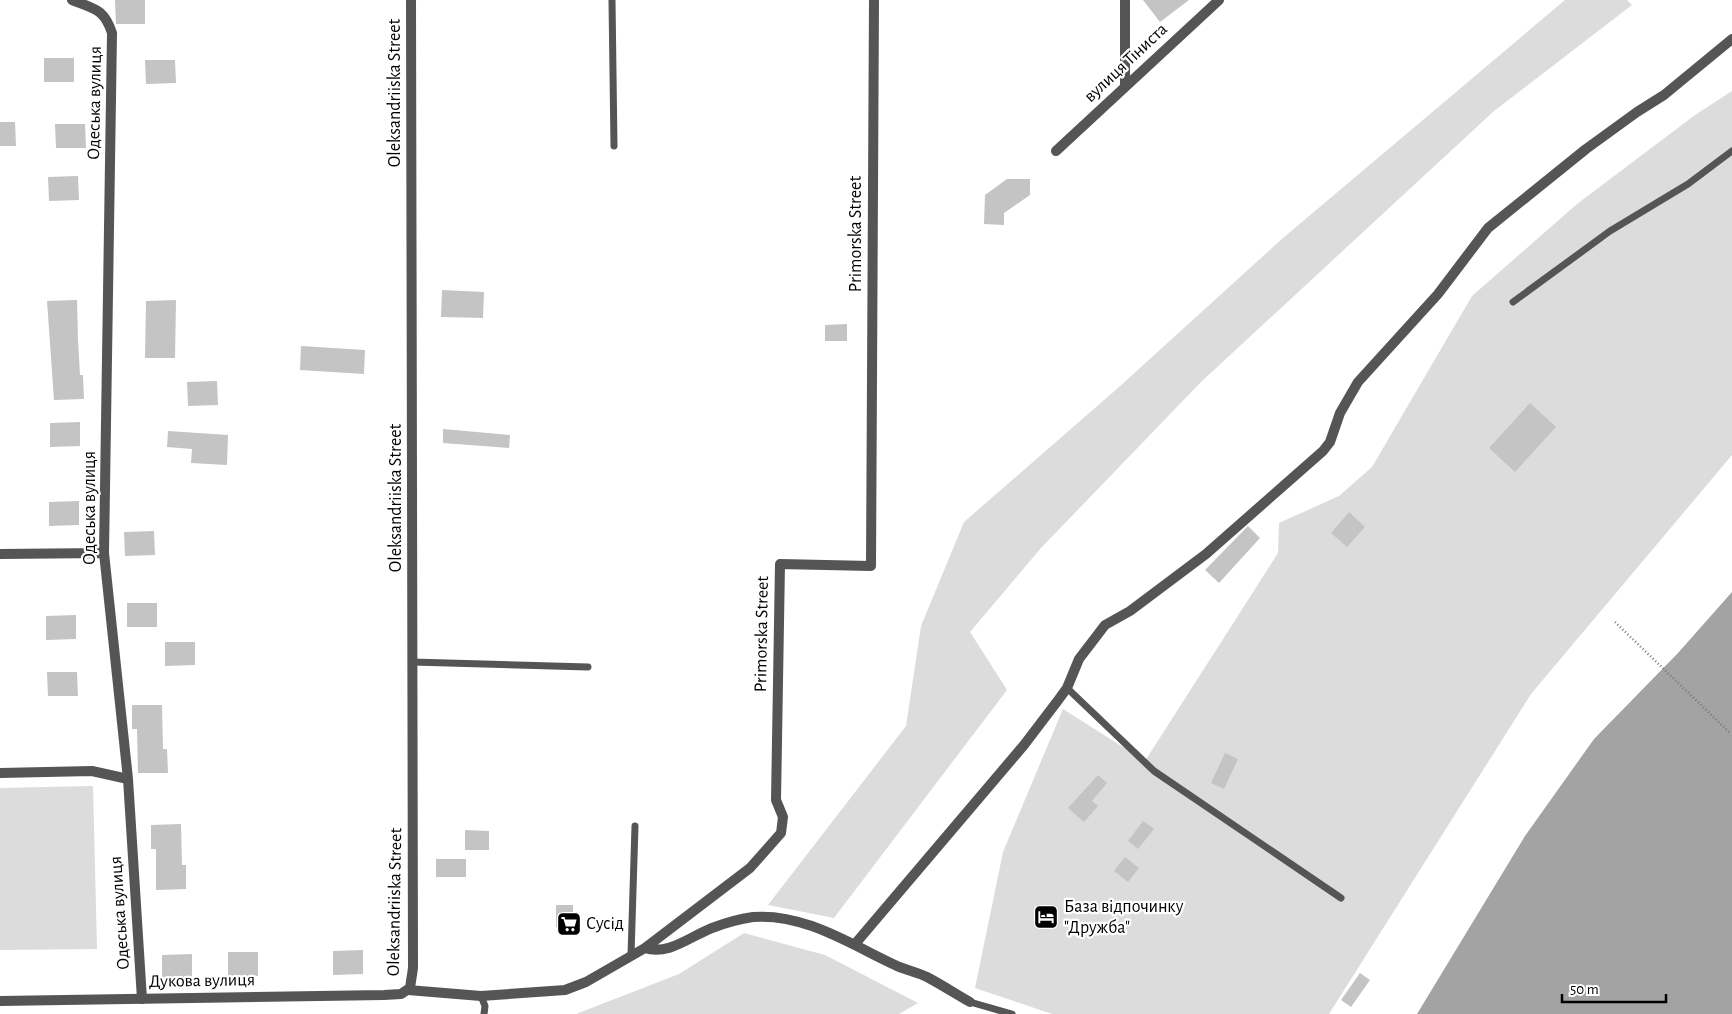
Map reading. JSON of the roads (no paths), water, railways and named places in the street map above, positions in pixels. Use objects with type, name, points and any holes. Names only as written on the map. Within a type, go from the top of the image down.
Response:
[{"type":"street","name":"Одеська вулиця","points":[[72,0],[92,8],[107,17],[112,33],[104,553],[128,779],[142,998]]},
{"type":"street","name":"Oleksandriiska Street","points":[[406,992],[412,982],[413,968],[410,0]]},
{"type":"street","name":"Primorska Street","points":[[645,948],[750,868],[781,833],[783,817],[776,800],[780,564],[871,566],[874,0]]},
{"type":"street","points":[[1125,0],[1125,86]]},
{"type":"street","name":"вулиця Тіниста","points":[[1056,151],[1218,0]]},
{"type":"street","points":[[855,944],[1024,745],[1067,688],[1079,659],[1105,625],[1130,611],[1206,554],[1323,451],[1330,442],[1340,412],[1358,382],[1438,294],[1488,228],[1586,149],[1664,95],[1732,39]]},
{"type":"street","points":[[0,554],[104,553]]},
{"type":"street","points":[[0,773],[92,771],[128,779]]},
{"type":"street","points":[[645,948],[655,951],[670,948],[712,928],[731,922],[768,917],[794,920],[855,944],[897,966],[926,977],[970,1002]]},
{"type":"street","name":"Дукова вулиця","points":[[0,1002],[384,995],[406,992],[481,996],[564,990],[586,982],[645,948]]},
{"type":"lane","points":[[612,0],[614,146]]},
{"type":"lane","points":[[1513,302],[1610,231],[1688,184],[1732,151]]},
{"type":"lane","points":[[412,662],[588,667]]},
{"type":"lane","points":[[1067,688],[1154,771],[1341,898]]},
{"type":"lane","points":[[631,955],[635,826]]},
{"type":"lane","points":[[481,996],[484,1014]]},
{"type":"lane","points":[[970,1002],[1012,1014]]},
{"type":"place","name":"База відпочинку \"Дружба\"","points":[[1046,917]]},
{"type":"place","name":"Сусід","points":[[569,924]]}]
